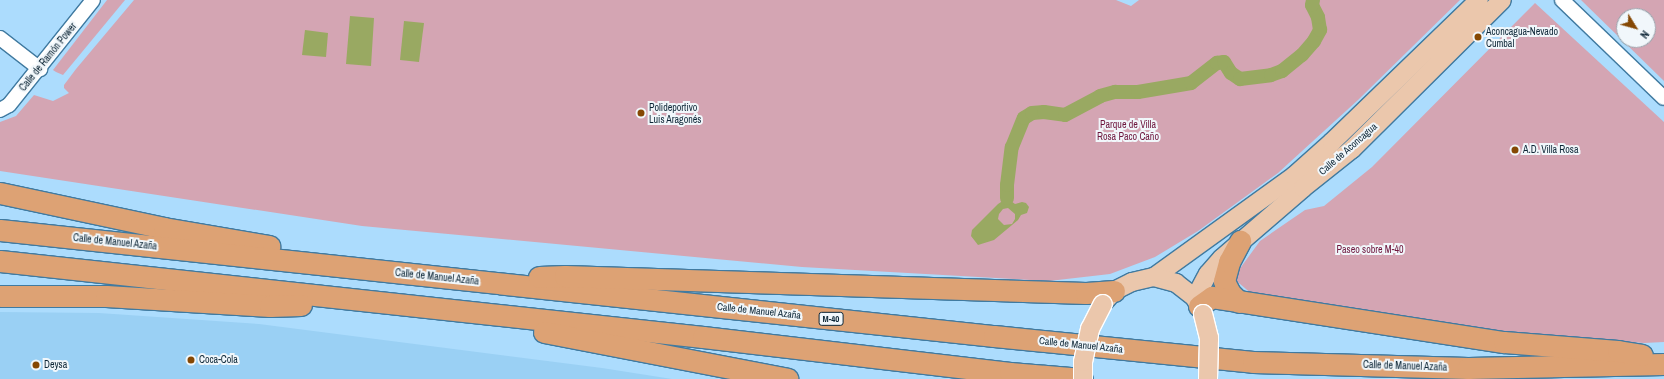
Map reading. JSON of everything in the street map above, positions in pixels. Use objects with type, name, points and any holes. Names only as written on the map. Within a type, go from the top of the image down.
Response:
[{"type":"highway","points":[[0,193],[164,228],[466,280],[565,276],[1078,292],[1109,298]]},
{"type":"highway","name":"Calle de Manuel Azaña","points":[[0,230],[1253,362],[1468,368],[1664,364]]},
{"type":"highway","points":[[1239,302],[1230,293],[1224,282],[1230,262],[1240,241]]},
{"type":"highway","points":[[0,261],[400,305],[703,336],[1010,373],[1083,379]]},
{"type":"highway","points":[[0,296],[106,296],[270,306],[400,305],[788,379]]},
{"type":"highway","points":[[1199,306],[1212,297],[1504,342],[1618,351],[1664,360]]},
{"type":"main road","name":"Calle de Aconcagua","points":[[1154,277],[1294,176],[1332,142],[1478,0]]},
{"type":"main road","name":"Calle de Aconcagua","points":[[1199,306],[1208,274],[1222,258],[1240,241],[1352,149],[1502,0]]},
{"type":"main road","points":[[1083,379],[1083,362],[1090,329],[1109,298],[1132,282],[1154,277],[1176,283],[1199,306],[1209,338],[1208,379]]},
{"type":"street","name":"Calle de Ramón Power","points":[[0,110],[9,105],[40,69],[93,0]]},
{"type":"street","points":[[1562,0],[1664,98]]},
{"type":"street","points":[[0,38],[40,69]]},
{"type":"shaded area","points":[[350,16],[374,18],[371,66],[346,64]]},
{"type":"shaded area","points":[[404,21],[424,23],[419,62],[400,60]]},
{"type":"shaded area","points":[[305,30],[328,33],[326,57],[302,55]]},
{"type":"shaded area","points":[[1007,198],[1015,204],[1022,202],[1026,203],[1029,207],[1027,213],[1021,215],[1018,220],[994,240],[978,245],[971,236],[972,230],[998,204]],"holes":[[[1008,208],[1015,214],[1015,219],[1012,224],[1004,225],[998,219],[999,214],[1003,209]]]},
{"type":"shaded area","points":[[0,312],[99,313],[259,324],[602,368],[672,379],[0,379]]},
{"type":"green space","points":[[107,0],[125,0],[63,75],[53,70]]},
{"type":"green space","name":"Parque de Villa Rosa Paco Caño","points":[[134,0],[1116,0],[1131,6],[1139,0],[1460,0],[1358,100],[1278,173],[1198,231],[1155,257],[1110,274],[1049,281],[802,267],[362,226],[0,171],[0,122],[16,116],[34,95],[53,101],[69,93],[64,88],[64,85]]},
{"type":"green space","points":[[1581,0],[1664,0],[1664,81],[1630,48],[1656,48],[1656,8],[1616,8],[1616,34]]},
{"type":"green space","name":"Paseo sobre M-40","points":[[1535,3],[1664,122],[1664,342],[1644,343],[1466,329],[1253,295],[1233,278],[1260,241],[1305,210],[1324,206],[1372,167]]},
{"type":"waterway","points":[[1007,198],[1007,185],[1012,147],[1024,118],[1032,113],[1044,112],[1065,115],[1100,96],[1115,92],[1138,92],[1191,83],[1217,63],[1224,62],[1231,73],[1240,79],[1271,75],[1282,71],[1302,55],[1314,41],[1320,30],[1318,17],[1312,5],[1313,0]]},
{"type":"place","name":"Aconcagua-Nevado Cumbal","points":[[1478,37]]},
{"type":"place","name":"Polideportivo Luis Aragonés","points":[[641,113]]},
{"type":"place","name":"A.D. Villa Rosa","points":[[1515,150]]},
{"type":"place","name":"Coca-Cola","points":[[191,360]]},
{"type":"place","name":"Deysa","points":[[36,365]]}]
